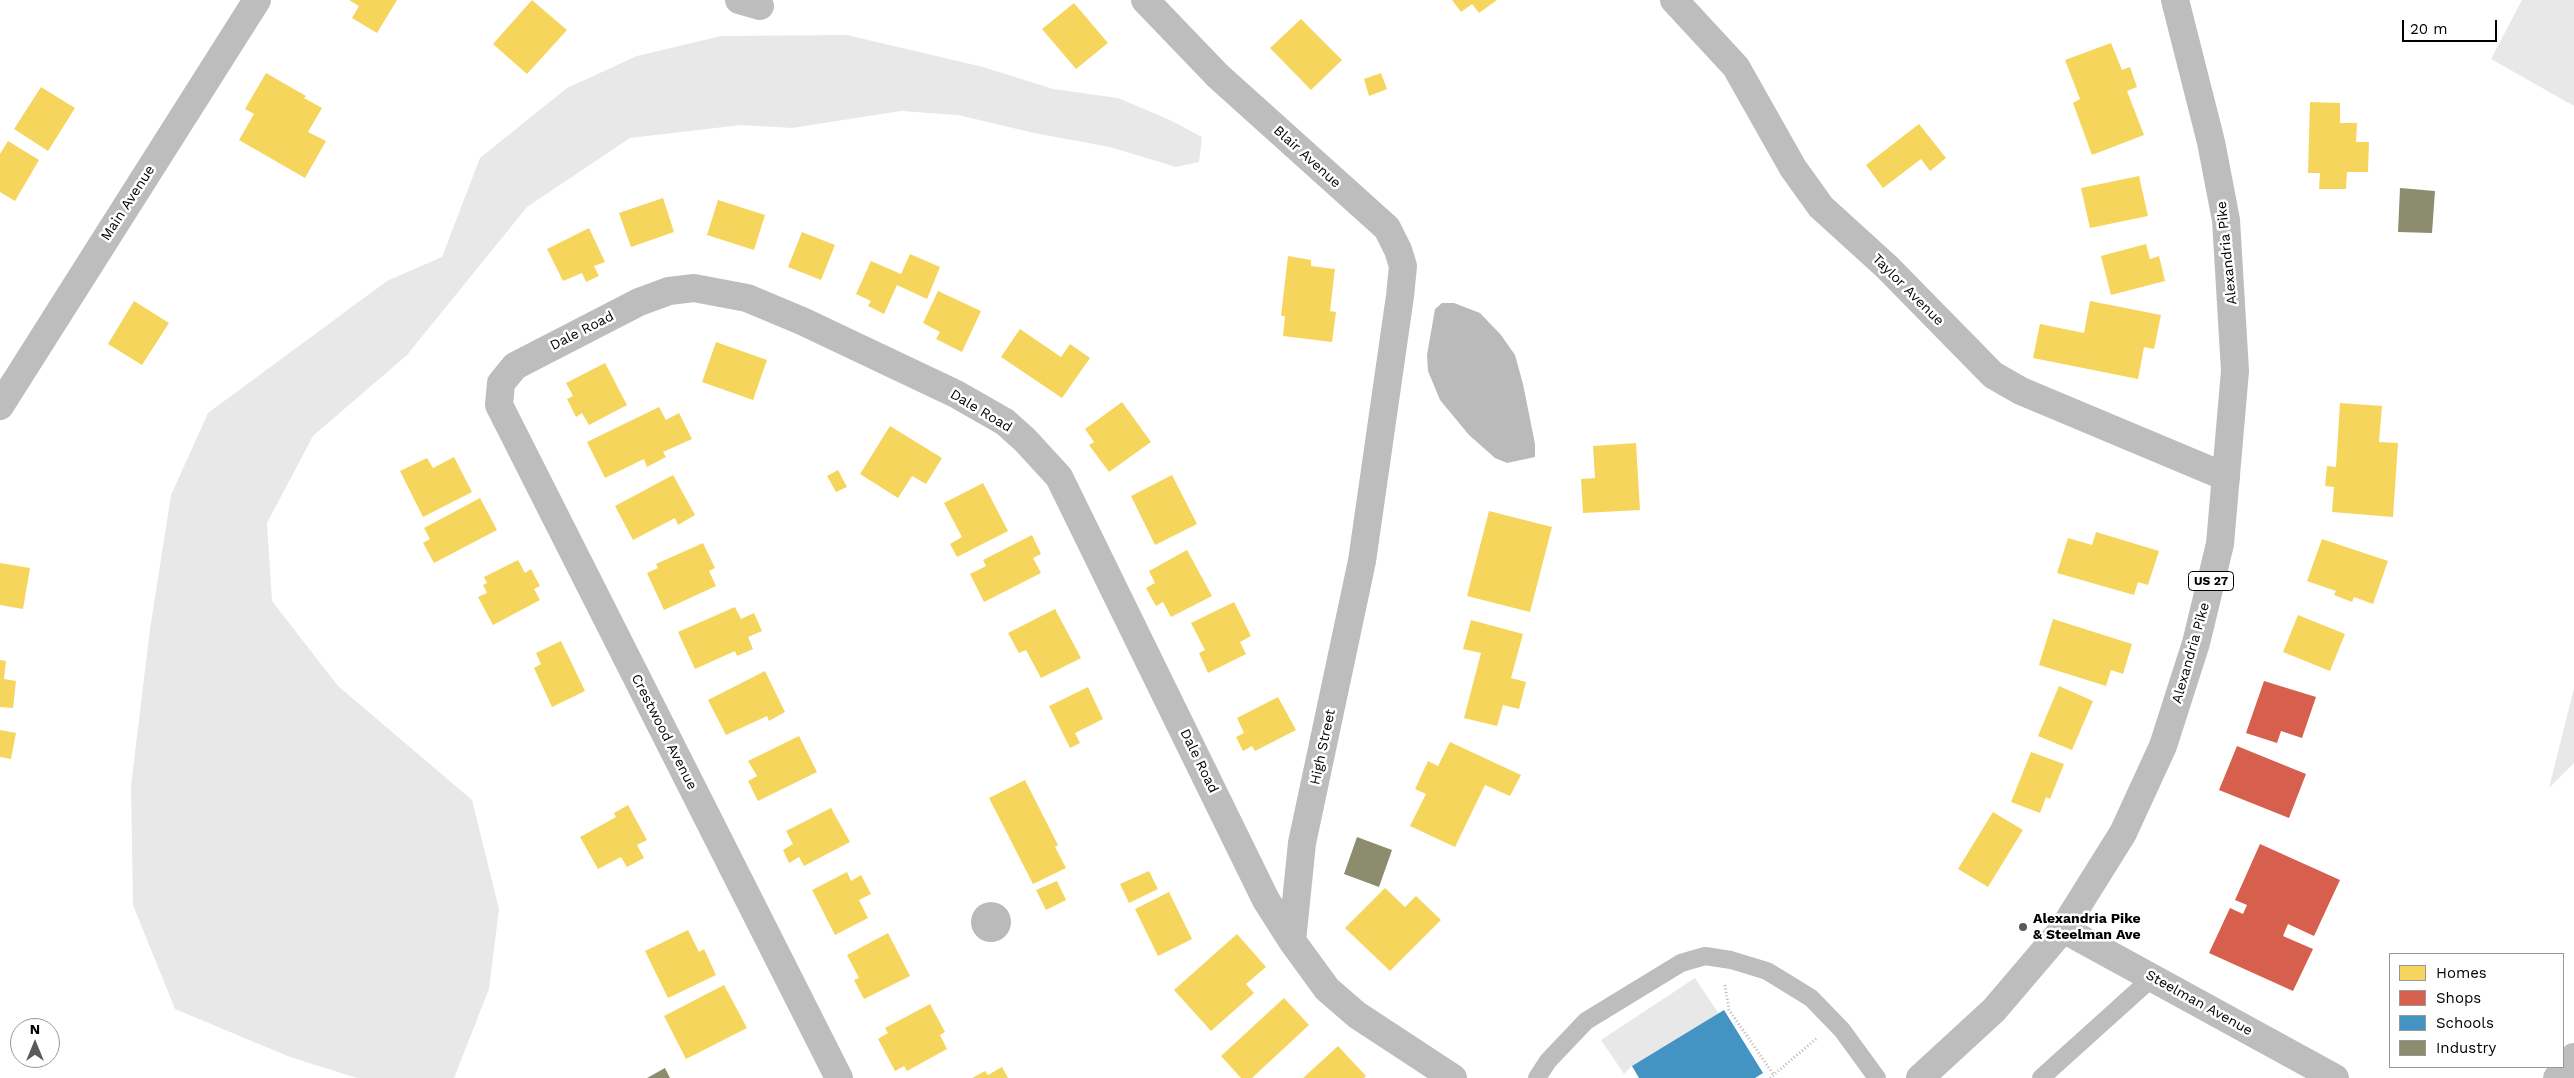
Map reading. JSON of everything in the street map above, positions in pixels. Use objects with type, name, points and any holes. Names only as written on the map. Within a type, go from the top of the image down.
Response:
[{"type":"street","name":"Main Avenue","points":[[0,406],[256,0]]},
{"type":"street","name":"Blair Avenue","points":[[1145,0],[1218,76],[1387,228],[1398,250],[1403,266],[1393,343]]},
{"type":"street","name":"Taylor Avenue","points":[[1674,0],[1736,67],[1793,168],[1821,207],[1887,267],[1993,375],[2020,391],[2226,477]]},
{"type":"street","name":"Alexandria Pike","points":[[1920,1078],[1994,1010],[2063,929],[2123,833],[2164,746],[2196,643],[2218,553],[2235,371],[2226,220],[2211,142],[2175,0]]},
{"type":"street","name":"Dale Road","points":[[501,383],[515,366],[639,302],[669,291],[694,288],[747,298],[802,321],[956,394],[1005,422],[1025,440],[1059,477],[1266,900],[1292,941]]},
{"type":"street","name":"High Street","points":[[1292,941],[1302,843],[1362,561],[1393,343]]},
{"type":"street","name":"Crestwood Avenue","points":[[501,383],[499,405],[839,1078]]},
{"type":"street","name":"Steelman Avenue","points":[[2063,929],[2335,1078]]},
{"type":"street","points":[[1292,941],[1327,989],[1357,1015],[1454,1078]]},
{"type":"street","points":[[2557,1078],[2574,1057]]},
{"type":"lane","points":[[1537,1078],[1548,1061],[1586,1021],[1681,963],[1704,956],[1731,960],[1767,971],[1811,998],[1834,1022],[1878,1078]]},
{"type":"lane","points":[[2041,1078],[2153,977]]},
{"type":"path","points":[[1731,960],[1725,989],[1729,1010],[1774,1075]]},
{"type":"path","points":[[1770,1078],[1834,1022]]},
{"type":"shaded area","points":[[2522,0],[2574,0],[2574,106],[2491,59]]},
{"type":"shaded area","points":[[847,35],[983,67],[1053,89],[1118,98],[1170,120],[1202,137],[1199,162],[1176,167],[1110,147],[1034,133],[958,115],[901,111],[792,128],[741,125],[630,138],[527,207],[407,355],[313,436],[267,523],[272,601],[338,686],[472,800],[499,909],[489,989],[454,1078],[357,1078],[290,1057],[175,1009],[133,905],[131,786],[150,629],[171,495],[208,413],[387,281],[442,257],[480,158],[567,88],[637,56],[721,36]]},
{"type":"shaded area","points":[[1442,303],[1454,303],[1480,313],[1501,335],[1515,355],[1535,444],[1535,457],[1507,463],[1495,458],[1469,435],[1440,400],[1428,371],[1427,355],[1435,309]]},
{"type":"shaded area","points":[[2574,688],[2574,763],[2549,788]]},
{"type":"shaded area","points":[[991,902],[1002,905],[1008,911],[1011,922],[1008,933],[1002,939],[991,942],[980,939],[974,933],[971,922],[974,911],[980,905]]},
{"type":"shaded area","points":[[1695,978],[1719,1014],[1632,1066],[1624,1074],[1601,1040]]},
{"type":"building: Homes","points":[[349,0],[397,0],[377,33],[352,18],[359,6]]},
{"type":"building: Homes","points":[[532,0],[567,30],[527,74],[493,44]]},
{"type":"building: Homes","points":[[1452,0],[1497,0],[1479,13],[1472,4],[1461,12]]},
{"type":"building: Homes","points":[[1074,3],[1108,43],[1076,69],[1042,29]]},
{"type":"building: Homes","points":[[1301,19],[1342,60],[1311,90],[1270,48]]},
{"type":"building: Homes","points":[[2111,43],[2122,70],[2130,67],[2137,87],[2127,91],[2144,135],[2092,155],[2073,103],[2080,99],[2065,60]]},
{"type":"building: Homes","points":[[266,73],[306,96],[304,98],[322,108],[308,132],[326,141],[305,178],[239,140],[254,114],[245,109]]},
{"type":"building: Homes","points":[[1381,73],[1387,89],[1369,96],[1364,79]]},
{"type":"building: Homes","points":[[41,87],[75,108],[48,151],[14,129]]},
{"type":"building: Homes","points":[[2310,102],[2340,103],[2340,123],[2357,123],[2356,142],[2369,142],[2368,172],[2347,172],[2346,189],[2319,189],[2320,173],[2308,173]]},
{"type":"building: Homes","points":[[1919,124],[1946,158],[1930,171],[1921,159],[1883,188],[1866,165]]},
{"type":"building: Homes","points":[[8,141],[39,160],[15,201],[0,192],[0,154]]},
{"type":"building: Homes","points":[[2139,176],[2148,216],[2090,228],[2081,188]]},
{"type":"building: Homes","points":[[663,198],[674,232],[631,247],[619,213]]},
{"type":"building: Homes","points":[[718,200],[765,215],[754,250],[707,235]]},
{"type":"building: Homes","points":[[589,228],[605,262],[594,266],[599,276],[586,282],[582,273],[563,281],[547,249]]},
{"type":"building: Homes","points":[[802,232],[835,245],[821,280],[788,267]]},
{"type":"building: Homes","points":[[2146,244],[2150,259],[2159,256],[2165,281],[2111,295],[2101,256]]},
{"type":"building: Homes","points":[[910,254],[940,267],[927,299],[897,285],[884,314],[868,306],[871,301],[856,294],[871,261],[901,274]]},
{"type":"building: Homes","points":[[1288,256],[1311,260],[1311,266],[1335,269],[1330,311],[1336,312],[1332,342],[1283,336],[1285,316],[1281,316]]},
{"type":"building: Homes","points":[[938,291],[981,311],[962,352],[936,339],[940,332],[923,323]]},
{"type":"building: Homes","points":[[134,301],[169,323],[142,365],[108,344]]},
{"type":"building: Homes","points":[[2090,301],[2161,315],[2154,349],[2144,347],[2138,379],[2033,358],[2040,324],[2084,333]]},
{"type":"building: Homes","points":[[1020,329],[1061,357],[1070,344],[1090,358],[1062,398],[1001,357]]},
{"type":"building: Homes","points":[[716,342],[767,360],[753,400],[702,382]]},
{"type":"building: Homes","points":[[605,363],[627,405],[589,425],[582,413],[576,417],[567,399],[573,396],[566,383]]},
{"type":"building: Homes","points":[[1122,402],[1151,442],[1109,472],[1089,445],[1094,442],[1085,429]]},
{"type":"building: Homes","points":[[2340,403],[2382,406],[2379,442],[2398,443],[2393,517],[2332,512],[2334,487],[2325,486],[2327,466],[2336,467]]},
{"type":"building: Homes","points":[[659,407],[666,420],[679,413],[692,439],[663,452],[666,457],[647,467],[644,459],[605,478],[587,442]]},
{"type":"building: Homes","points":[[890,426],[942,458],[926,484],[912,476],[898,498],[860,474]]},
{"type":"building: Homes","points":[[1636,443],[1640,510],[1583,513],[1581,479],[1595,478],[1593,446]]},
{"type":"building: Homes","points":[[454,457],[472,492],[423,517],[400,471],[427,458],[433,468]]},
{"type":"building: Homes","points":[[838,470],[847,487],[836,492],[827,476]]},
{"type":"building: Homes","points":[[673,475],[695,515],[678,525],[675,518],[633,540],[615,506]]},
{"type":"building: Homes","points":[[1172,475],[1197,524],[1155,545],[1131,496]]},
{"type":"building: Homes","points":[[983,483],[1008,531],[957,557],[950,544],[962,537],[944,503]]},
{"type":"building: Homes","points":[[480,498],[497,530],[434,563],[423,543],[430,539],[424,528]]},
{"type":"building: Homes","points":[[1489,511],[1552,527],[1530,612],[1467,596]]},
{"type":"building: Homes","points":[[2096,532],[2159,551],[2148,585],[2138,582],[2134,595],[2057,573],[2068,538],[2092,545]]},
{"type":"building: Homes","points":[[1032,535],[1041,554],[1033,558],[1041,573],[984,602],[970,574],[986,566],[983,560]]},
{"type":"building: Homes","points":[[2322,539],[2388,561],[2373,604],[2354,597],[2352,602],[2334,595],[2336,591],[2307,581]]},
{"type":"building: Homes","points":[[703,543],[715,568],[709,571],[716,586],[664,610],[647,573],[658,568],[656,564]]},
{"type":"building: Homes","points":[[1187,550],[1212,596],[1171,617],[1163,602],[1156,606],[1146,588],[1155,583],[1149,571]]},
{"type":"building: Homes","points":[[518,560],[525,573],[531,569],[540,586],[534,589],[540,600],[493,625],[478,597],[487,593],[483,585],[487,583],[484,577]]},
{"type":"building: Homes","points":[[0,563],[30,568],[23,609],[0,605]]},
{"type":"building: Homes","points":[[1234,602],[1251,636],[1240,642],[1246,654],[1208,673],[1199,653],[1205,650],[1191,623]]},
{"type":"building: Homes","points":[[735,607],[741,619],[754,613],[762,631],[748,637],[753,649],[737,656],[735,651],[695,669],[678,632]]},
{"type":"building: Homes","points":[[1055,609],[1081,658],[1041,678],[1026,650],[1019,653],[1008,633]]},
{"type":"building: Homes","points":[[2298,615],[2345,634],[2330,671],[2283,652]]},
{"type":"building: Homes","points":[[2053,619],[2132,644],[2123,674],[2111,670],[2106,686],[2039,665]]},
{"type":"building: Homes","points":[[1471,620],[1523,634],[1511,678],[1526,682],[1519,709],[1503,705],[1497,726],[1464,718],[1481,653],[1463,649]]},
{"type":"building: Homes","points":[[561,641],[585,691],[552,707],[534,668],[541,664],[536,653]]},
{"type":"building: Homes","points":[[0,660],[6,661],[4,679],[16,681],[13,708],[0,707]]},
{"type":"building: Homes","points":[[765,671],[785,712],[769,721],[767,716],[726,735],[708,700]]},
{"type":"building: Homes","points":[[2059,686],[2093,701],[2072,750],[2038,736]]},
{"type":"building: Homes","points":[[1088,687],[1103,719],[1075,733],[1080,743],[1070,748],[1049,706]]},
{"type":"building: Homes","points":[[1278,697],[1296,730],[1255,751],[1252,746],[1243,751],[1236,737],[1244,733],[1237,718]]},
{"type":"building: Homes","points":[[0,730],[16,733],[11,759],[0,757]]},
{"type":"building: Homes","points":[[799,736],[817,772],[758,801],[748,781],[757,776],[748,761]]},
{"type":"building: Homes","points":[[1450,742],[1521,775],[1510,796],[1485,785],[1455,847],[1410,826],[1426,794],[1415,789],[1428,761],[1438,766]]},
{"type":"building: Homes","points":[[2031,752],[2064,764],[2050,799],[2046,797],[2040,813],[2011,802]]},
{"type":"building: Homes","points":[[1025,780],[1058,845],[1055,847],[1066,868],[1033,884],[989,798]]},
{"type":"building: Homes","points":[[628,805],[647,840],[637,845],[644,858],[627,867],[621,857],[598,869],[580,837],[616,817],[614,813]]},
{"type":"building: Homes","points":[[831,808],[850,842],[804,866],[799,857],[789,863],[783,850],[793,844],[786,831]]},
{"type":"building: Homes","points":[[1993,812],[2023,830],[1988,887],[1958,869]]},
{"type":"building: Homes","points":[[1149,871],[1158,889],[1129,903],[1120,884]]},
{"type":"building: Homes","points":[[847,872],[851,881],[861,875],[871,894],[859,900],[868,918],[835,935],[812,890]]},
{"type":"building: Homes","points":[[1057,881],[1066,900],[1046,910],[1036,890]]},
{"type":"building: Homes","points":[[1385,888],[1405,907],[1416,896],[1441,920],[1390,971],[1345,928]]},
{"type":"building: Homes","points":[[1169,892],[1192,939],[1158,956],[1135,909]]},
{"type":"building: Homes","points":[[688,930],[699,952],[704,949],[716,975],[668,998],[645,951]]},
{"type":"building: Homes","points":[[888,933],[910,976],[864,999],[854,980],[859,978],[847,955]]},
{"type":"building: Homes","points":[[1237,934],[1266,967],[1246,984],[1254,993],[1211,1031],[1174,990]]},
{"type":"building: Homes","points":[[724,985],[747,1028],[686,1059],[664,1016]]},
{"type":"building: Homes","points":[[1284,998],[1309,1025],[1252,1078],[1241,1078],[1221,1056]]},
{"type":"building: Homes","points":[[930,1004],[945,1032],[940,1035],[947,1049],[907,1071],[904,1066],[895,1071],[878,1039],[888,1033],[885,1028]]},
{"type":"building: Homes","points":[[1338,1046],[1366,1076],[1364,1078],[1303,1078]]},
{"type":"building: Homes","points":[[1002,1067],[1008,1078],[972,1078],[985,1071],[988,1075]]},
{"type":"building: Shops","points":[[2264,681],[2316,697],[2302,738],[2281,731],[2277,743],[2246,733]]},
{"type":"building: Shops","points":[[2237,746],[2306,774],[2289,818],[2219,790]]},
{"type":"building: Shops","points":[[2260,844],[2340,880],[2314,936],[2288,924],[2283,936],[2313,949],[2293,991],[2209,953],[2230,908],[2243,914],[2247,905],[2235,900]]},
{"type":"building: Schools","points":[[1724,1010],[1763,1073],[1755,1078],[1639,1078],[1632,1066]]},
{"type":"building: Industry","points":[[2400,188],[2435,191],[2432,233],[2398,232]]},
{"type":"building: Industry","points":[[1357,837],[1392,850],[1379,887],[1344,874]]},
{"type":"building: Industry","points":[[665,1068],[670,1078],[647,1078]]},
{"type":"place","name":"Alexandria Pike & Steelman Ave","points":[[2023,927]]}]
